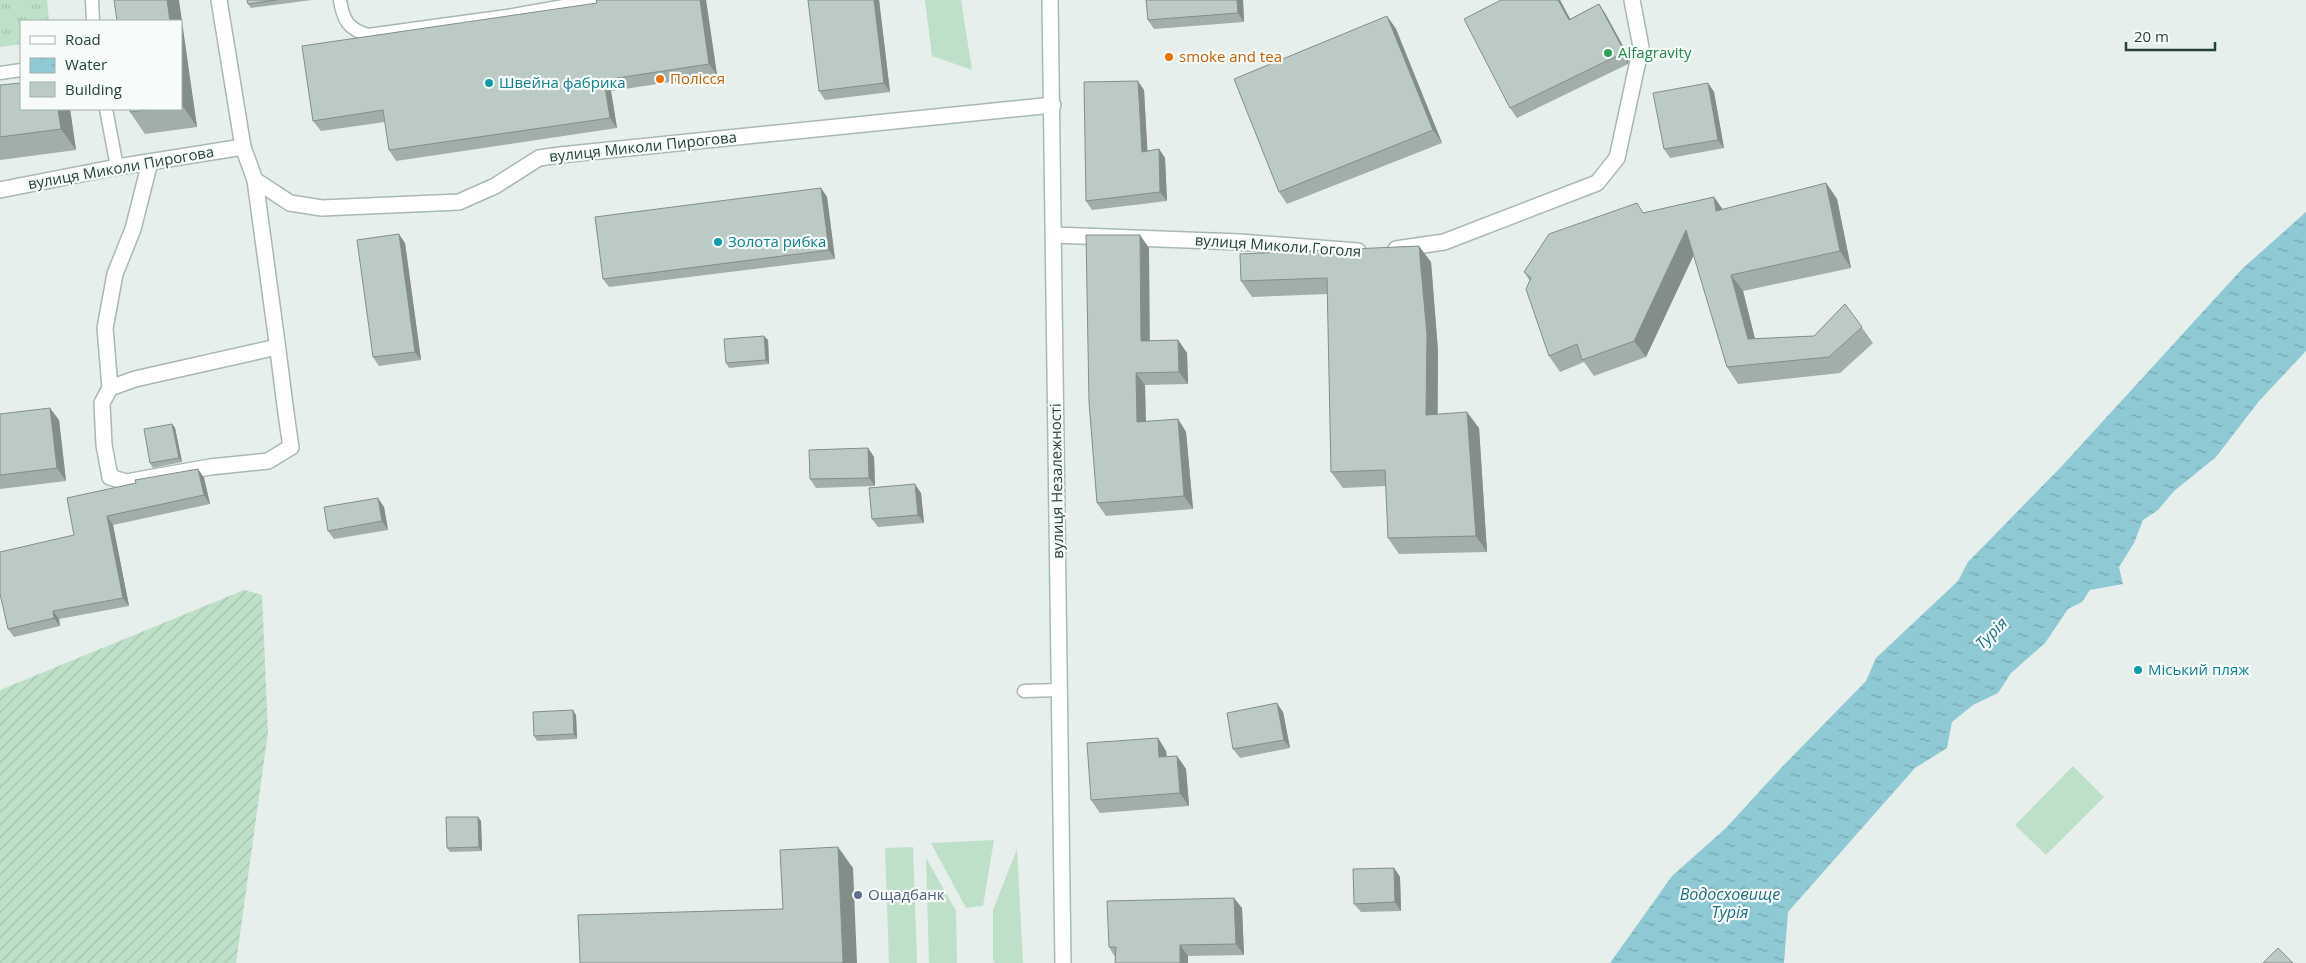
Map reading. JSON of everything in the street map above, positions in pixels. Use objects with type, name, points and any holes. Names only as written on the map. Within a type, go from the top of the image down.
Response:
[{"type":"street","points":[[150,162],[133,229],[115,274],[105,328],[110,388],[102,403],[104,445],[110,476],[126,482],[210,466],[268,461],[291,447],[255,180],[243,147],[219,0]]},
{"type":"street","name":"вулиця Незалежності","points":[[1050,0],[1053,105],[1063,963]]},
{"type":"street","name":"вулиця Миколи Гоголя","points":[[1054,235],[1240,242],[1378,252],[1444,242],[1597,184],[1617,158],[1641,47],[1632,0]]},
{"type":"street","name":"вулиця Миколи Пирогова","points":[[255,180],[290,203],[322,208],[459,202],[495,186],[539,158],[1053,105]]},
{"type":"street","name":"вулиця Миколи Пирогова","points":[[0,190],[117,167],[243,147]]},
{"type":"street","points":[[110,388],[135,379],[277,347]]},
{"type":"lane","points":[[92,0],[93,20]]},
{"type":"lane","points":[[340,0],[342,16],[355,31],[368,35],[507,16],[597,0]]},
{"type":"lane","points":[[0,73],[20,70]]},
{"type":"lane","points":[[106,110],[117,167]]},
{"type":"lane","points":[[1024,691],[1060,690]]},
{"type":"green space","points":[[0,0],[47,0],[49,20],[20,20],[20,44],[0,47]]},
{"type":"green space","points":[[925,0],[961,0],[972,70],[932,56]]},
{"type":"green space","points":[[244,590],[262,595],[268,732],[236,963],[0,963],[0,690]]},
{"type":"green space","points":[[2073,766],[2104,797],[2046,855],[2015,825]]},
{"type":"green space","points":[[994,840],[983,906],[966,908],[931,843]]},
{"type":"green space","points":[[913,847],[917,963],[889,963],[885,848]]},
{"type":"green space","points":[[1017,849],[1023,963],[995,963],[993,960],[993,910]]},
{"type":"green space","points":[[926,858],[956,911],[957,963],[929,963]]},
{"type":"water","name":"Водосховище Турія","points":[[2306,212],[2306,351],[2259,401],[2216,457],[2174,491],[2158,510],[2143,520],[2134,543],[2119,567],[2123,584],[2090,590],[2082,602],[2068,609],[2045,643],[2011,673],[1998,693],[1973,705],[1952,722],[1947,748],[1915,768],[1788,912],[1784,963],[1610,963],[1672,876],[1726,828],[1781,768],[1866,681],[1876,658],[1958,581],[1968,562],[2061,467],[2242,269]]},
{"type":"building","points":[[114,0],[167,0],[170,20],[117,20]]},
{"type":"building","points":[[247,0],[276,0],[248,4]]},
{"type":"building","name":"Швейна фабрика","points":[[596,0],[700,0],[709,64],[604,80],[610,118],[389,150],[383,110],[313,121],[302,46],[597,3]]},
{"type":"building","points":[[808,0],[874,0],[884,83],[819,91]]},
{"type":"building","points":[[1146,0],[1237,0],[1238,13],[1148,20]]},
{"type":"building","points":[[1501,0],[1558,0],[1569,20],[1599,4],[1622,47],[1621,54],[1510,108],[1464,19]]},
{"type":"building","points":[[1387,16],[1433,130],[1279,192],[1234,79]]},
{"type":"building","points":[[1138,81],[1142,152],[1159,149],[1160,192],[1086,201],[1084,82]]},
{"type":"building","points":[[20,83],[20,110],[58,110],[61,129],[0,137],[0,85]]},
{"type":"building","points":[[1708,83],[1718,140],[1664,149],[1653,93]]},
{"type":"building","points":[[130,110],[147,110],[130,112]]},
{"type":"building","points":[[1826,183],[1840,251],[1731,275],[1748,339],[1814,336],[1845,304],[1862,327],[1829,357],[1727,367],[1686,230],[1634,341],[1582,360],[1577,344],[1549,356],[1526,289],[1531,278],[1524,272],[1549,234],[1637,203],[1643,213],[1714,197],[1716,211]]},
{"type":"building","name":"Золота рибка","points":[[821,188],[829,250],[603,279],[595,217]]},
{"type":"building","points":[[399,234],[415,352],[373,357],[357,240]]},
{"type":"building","points":[[1086,235],[1140,235],[1141,341],[1178,340],[1179,372],[1136,373],[1137,422],[1178,419],[1184,496],[1097,503],[1089,402]]},
{"type":"building","points":[[1419,246],[1427,335],[1426,415],[1467,412],[1476,536],[1388,538],[1385,470],[1331,472],[1327,278],[1241,281],[1240,254]]},
{"type":"building","points":[[764,336],[766,360],[726,363],[724,339]]},
{"type":"building","points":[[50,408],[57,468],[0,475],[0,414]]},
{"type":"building","points":[[172,424],[179,458],[150,463],[144,429]]},
{"type":"building","points":[[868,448],[869,478],[810,479],[809,450]]},
{"type":"building","points":[[198,469],[204,495],[107,516],[123,598],[53,611],[54,618],[8,629],[0,594],[0,552],[74,535],[67,498],[136,483],[135,480]]},
{"type":"building","points":[[915,484],[918,515],[872,519],[869,488]]},
{"type":"building","points":[[378,498],[382,521],[328,531],[324,507]]},
{"type":"building","points":[[1277,703],[1284,740],[1233,749],[1227,713]]},
{"type":"building","points":[[573,710],[574,734],[534,736],[533,712]]},
{"type":"building","points":[[1158,738],[1159,757],[1177,756],[1180,793],[1091,800],[1087,743]]},
{"type":"building","points":[[446,817],[478,817],[479,847],[447,848]]},
{"type":"building","points":[[838,847],[843,963],[580,963],[578,915],[783,909],[780,850]]},
{"type":"building","points":[[1394,868],[1395,902],[1354,904],[1353,869]]},
{"type":"building","points":[[1234,898],[1236,944],[1180,945],[1180,963],[1115,963],[1116,947],[1109,947],[1107,901]]},
{"type":"building","points":[[2278,948],[2293,963],[2263,963]]},
{"type":"place","name":"Alfagravity","points":[[1608,53]]},
{"type":"place","name":"smoke and tea","points":[[1169,57]]},
{"type":"place","name":"Полісся","points":[[660,79]]},
{"type":"place","name":"Швейна фабрика","points":[[489,83]]},
{"type":"place","name":"Золота рибка","points":[[718,242]]},
{"type":"place","name":"Міський пляж","points":[[2138,670]]},
{"type":"place","name":"Ощадбанк","points":[[858,895]]},
{"type":"water label","name":"Турія","points":[[1991,633]]}]
